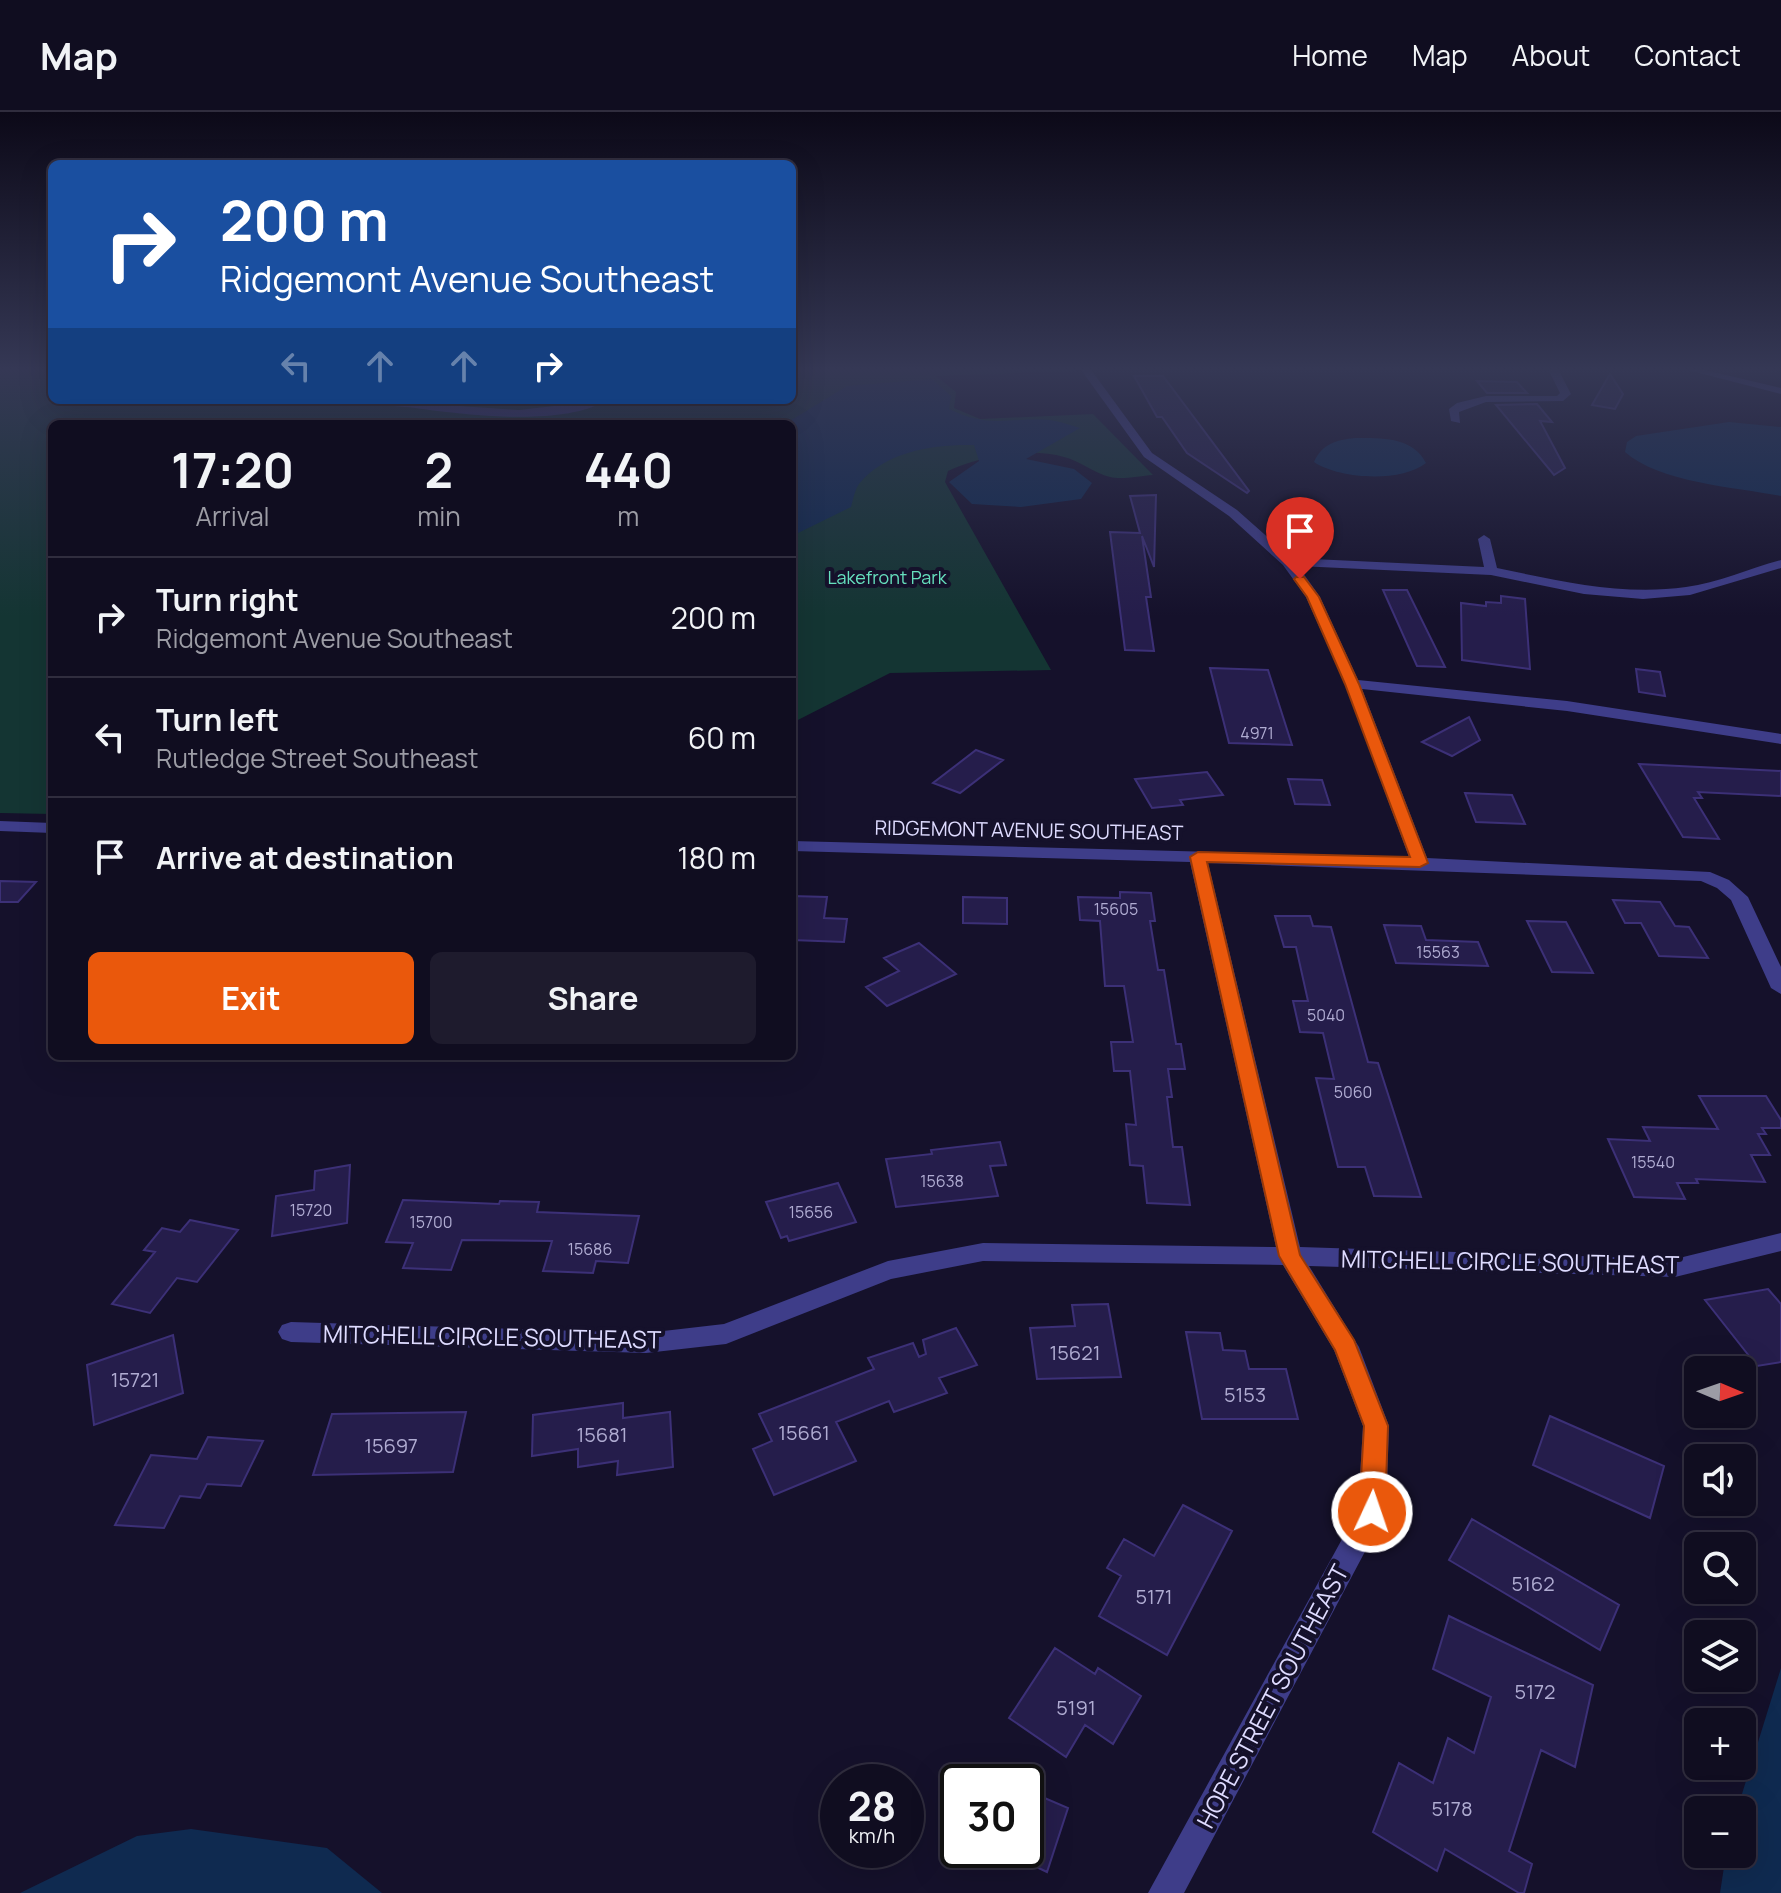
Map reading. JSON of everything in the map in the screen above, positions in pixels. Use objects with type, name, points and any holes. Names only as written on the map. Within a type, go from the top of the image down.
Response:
[{"type":"street","points":[[1144,450],[1233,513],[1288,562],[1313,597],[1352,684],[1420,863]]},
{"type":"street","points":[[1484,539],[1491,571]]},
{"type":"street","points":[[1288,562],[1491,571],[1584,590],[1643,595],[1690,591],[1781,564]]},
{"type":"street","points":[[1352,684],[1567,706],[1781,739]]},
{"type":"street","points":[[0,826],[48,828]]},
{"type":"street","name":"RIDGEMONT AVENUE SOUTHEAST","points":[[796,846],[1420,863],[1704,876],[1723,884],[1739,897],[1781,988]]},
{"type":"street","name":"HOPE STREET SOUTHEAST","points":[[1165,1893],[1372,1512],[1376,1426],[1346,1347],[1290,1256],[1198,857]]},
{"type":"street","name":"MITCHELL CIRCLE SOUTHEAST","points":[[291,1332],[646,1343],[726,1334],[888,1270],[983,1252],[1290,1256],[1675,1268],[1781,1242]]},
{"type":"green space","points":[[0,450],[48,450],[48,814],[0,813]]},
{"type":"green space","name":"Lakefront Park","points":[[796,450],[1129,450],[1153,475],[1110,477],[1070,459],[1036,453],[989,457],[948,471],[945,482],[1051,670],[890,673],[796,721]]},
{"type":"water","points":[[796,450],[919,450],[897,457],[870,473],[859,484],[851,507],[796,534]]},
{"type":"water","points":[[976,450],[1041,450],[1026,459],[1074,469],[1092,483],[1081,499],[1021,507],[972,504],[949,482],[979,461]]},
{"type":"water","points":[[1415,450],[1426,463],[1401,474],[1354,475],[1314,462],[1321,451]]},
{"type":"water","points":[[1781,450],[1781,496],[1678,477],[1658,471],[1625,452]]},
{"type":"water","points":[[1781,1668],[1781,1893],[1720,1893],[1724,1868],[1756,1868],[1756,1796],[1741,1796],[1746,1780],[1756,1780],[1756,1749]]},
{"type":"water","points":[[191,1829],[327,1848],[382,1893],[20,1893],[137,1836]]},
{"type":"building","points":[[1185,450],[1218,450],[1249,491],[1247,493]]},
{"type":"building","points":[[1533,450],[1555,450],[1565,468],[1554,475]]},
{"type":"building","points":[[1156,495],[1154,567],[1142,536],[1151,597],[1146,597],[1154,651],[1125,650],[1110,532],[1140,533],[1130,496]]},
{"type":"building","points":[[1383,590],[1407,590],[1445,667],[1417,666]]},
{"type":"building","points":[[1501,596],[1525,599],[1530,669],[1462,660],[1461,603],[1486,606],[1486,602],[1501,603]]},
{"type":"building","points":[[1210,668],[1268,670],[1292,745],[1229,743]]},
{"type":"building","points":[[1636,669],[1660,672],[1665,696],[1639,692]]},
{"type":"building","points":[[1469,717],[1480,740],[1452,756],[1422,742]]},
{"type":"building","points":[[976,750],[1003,760],[960,793],[933,783]]},
{"type":"building","points":[[1639,764],[1781,771],[1781,796],[1698,792],[1702,798],[1694,798],[1719,839],[1683,837]]},
{"type":"building","points":[[1207,772],[1223,795],[1180,800],[1183,805],[1152,808],[1135,779]]},
{"type":"building","points":[[1288,779],[1322,780],[1330,805],[1295,804]]},
{"type":"building","points":[[1465,793],[1512,795],[1525,824],[1476,822]]},
{"type":"building","points":[[0,881],[36,882],[18,902],[0,902]]},
{"type":"building","points":[[1120,892],[1151,893],[1155,921],[1150,921],[1158,970],[1164,970],[1176,1044],[1181,1044],[1185,1069],[1168,1069],[1172,1097],[1167,1097],[1173,1147],[1182,1147],[1190,1205],[1147,1203],[1143,1166],[1130,1165],[1126,1124],[1136,1125],[1130,1071],[1114,1071],[1111,1042],[1133,1042],[1124,986],[1105,986],[1100,921],[1080,920],[1078,897],[1120,898]]},
{"type":"building","points":[[796,896],[827,897],[824,918],[847,919],[844,942],[796,940]]},
{"type":"building","points":[[963,897],[1007,898],[1007,924],[963,923]]},
{"type":"building","points":[[1613,900],[1660,902],[1675,926],[1689,927],[1708,958],[1659,956],[1641,923],[1625,923]]},
{"type":"building","points":[[1275,916],[1310,916],[1313,926],[1331,927],[1368,1062],[1378,1063],[1421,1197],[1374,1196],[1365,1167],[1338,1167],[1316,1078],[1334,1079],[1323,1033],[1300,1032],[1293,1001],[1308,1001],[1296,947],[1284,947]]},
{"type":"building","points":[[1527,921],[1566,922],[1593,973],[1552,972]]},
{"type":"building","points":[[1384,925],[1421,926],[1426,940],[1478,942],[1488,966],[1396,963]]},
{"type":"building","points":[[919,943],[956,974],[887,1006],[866,987],[899,971],[884,958]]},
{"type":"building","points":[[1699,1096],[1766,1096],[1781,1120],[1781,1128],[1762,1128],[1766,1134],[1758,1134],[1770,1155],[1751,1155],[1765,1182],[1696,1179],[1698,1183],[1677,1183],[1685,1199],[1634,1197],[1608,1139],[1650,1141],[1643,1127],[1718,1129]]},
{"type":"building","points":[[1000,1142],[1006,1165],[990,1166],[998,1196],[896,1207],[886,1159]]},
{"type":"building","points":[[350,1165],[347,1223],[272,1236],[276,1196],[314,1190],[315,1171]]},
{"type":"building","points":[[838,1183],[856,1222],[789,1241],[787,1236],[781,1238],[766,1202]]},
{"type":"building","points":[[403,1200],[499,1204],[500,1201],[539,1202],[537,1212],[639,1216],[628,1263],[596,1261],[593,1273],[543,1271],[552,1241],[462,1240],[451,1270],[403,1268],[413,1243],[386,1242]]},
{"type":"building","points":[[190,1220],[238,1230],[197,1282],[177,1278],[150,1313],[112,1304],[155,1252],[144,1250],[162,1228],[180,1232]]},
{"type":"building","points":[[1768,1289],[1781,1304],[1781,1362],[1757,1366],[1756,1356],[1749,1356],[1705,1300]]},
{"type":"building","points":[[1108,1304],[1121,1377],[1037,1379],[1030,1328],[1075,1326],[1072,1305]]},
{"type":"building","points":[[956,1328],[977,1365],[939,1378],[947,1393],[894,1412],[889,1401],[836,1422],[856,1461],[774,1495],[753,1449],[772,1441],[759,1414],[874,1369],[868,1358],[913,1343],[919,1357],[926,1354],[923,1340]]},
{"type":"building","points":[[1186,1332],[1220,1333],[1223,1350],[1245,1351],[1249,1369],[1286,1369],[1298,1419],[1202,1419]]},
{"type":"building","points":[[173,1335],[183,1393],[94,1425],[87,1365]]},
{"type":"building","points":[[623,1403],[623,1418],[670,1412],[673,1467],[617,1475],[618,1461],[578,1467],[578,1449],[532,1456],[533,1415]]},
{"type":"building","points":[[466,1412],[453,1472],[313,1475],[332,1414]]},
{"type":"building","points":[[1550,1416],[1664,1466],[1650,1518],[1533,1465]]},
{"type":"building","points":[[208,1437],[263,1441],[241,1486],[207,1484],[200,1498],[180,1496],[164,1528],[115,1525],[151,1455],[197,1459]]},
{"type":"building","points":[[1183,1505],[1232,1531],[1167,1655],[1099,1616],[1121,1576],[1107,1568],[1124,1539],[1154,1556]]},
{"type":"building","points":[[1472,1519],[1619,1605],[1600,1650],[1449,1560]]},
{"type":"building","points":[[1449,1616],[1593,1685],[1575,1767],[1541,1750],[1509,1851],[1532,1864],[1524,1893],[1519,1893],[1445,1849],[1437,1871],[1373,1832],[1399,1763],[1433,1783],[1448,1738],[1474,1753],[1491,1697],[1433,1669]]},
{"type":"building","points":[[1055,1648],[1095,1674],[1098,1668],[1141,1696],[1113,1744],[1085,1725],[1066,1757],[1009,1718]]},
{"type":"building","points":[[1044,1798],[1068,1808],[1047,1872],[1039,1868],[1044,1868]]},
{"type":"route","points":[[1300,579],[1313,597],[1352,684],[1420,863],[1198,857],[1290,1256],[1346,1347],[1376,1426],[1372,1512]]}]
